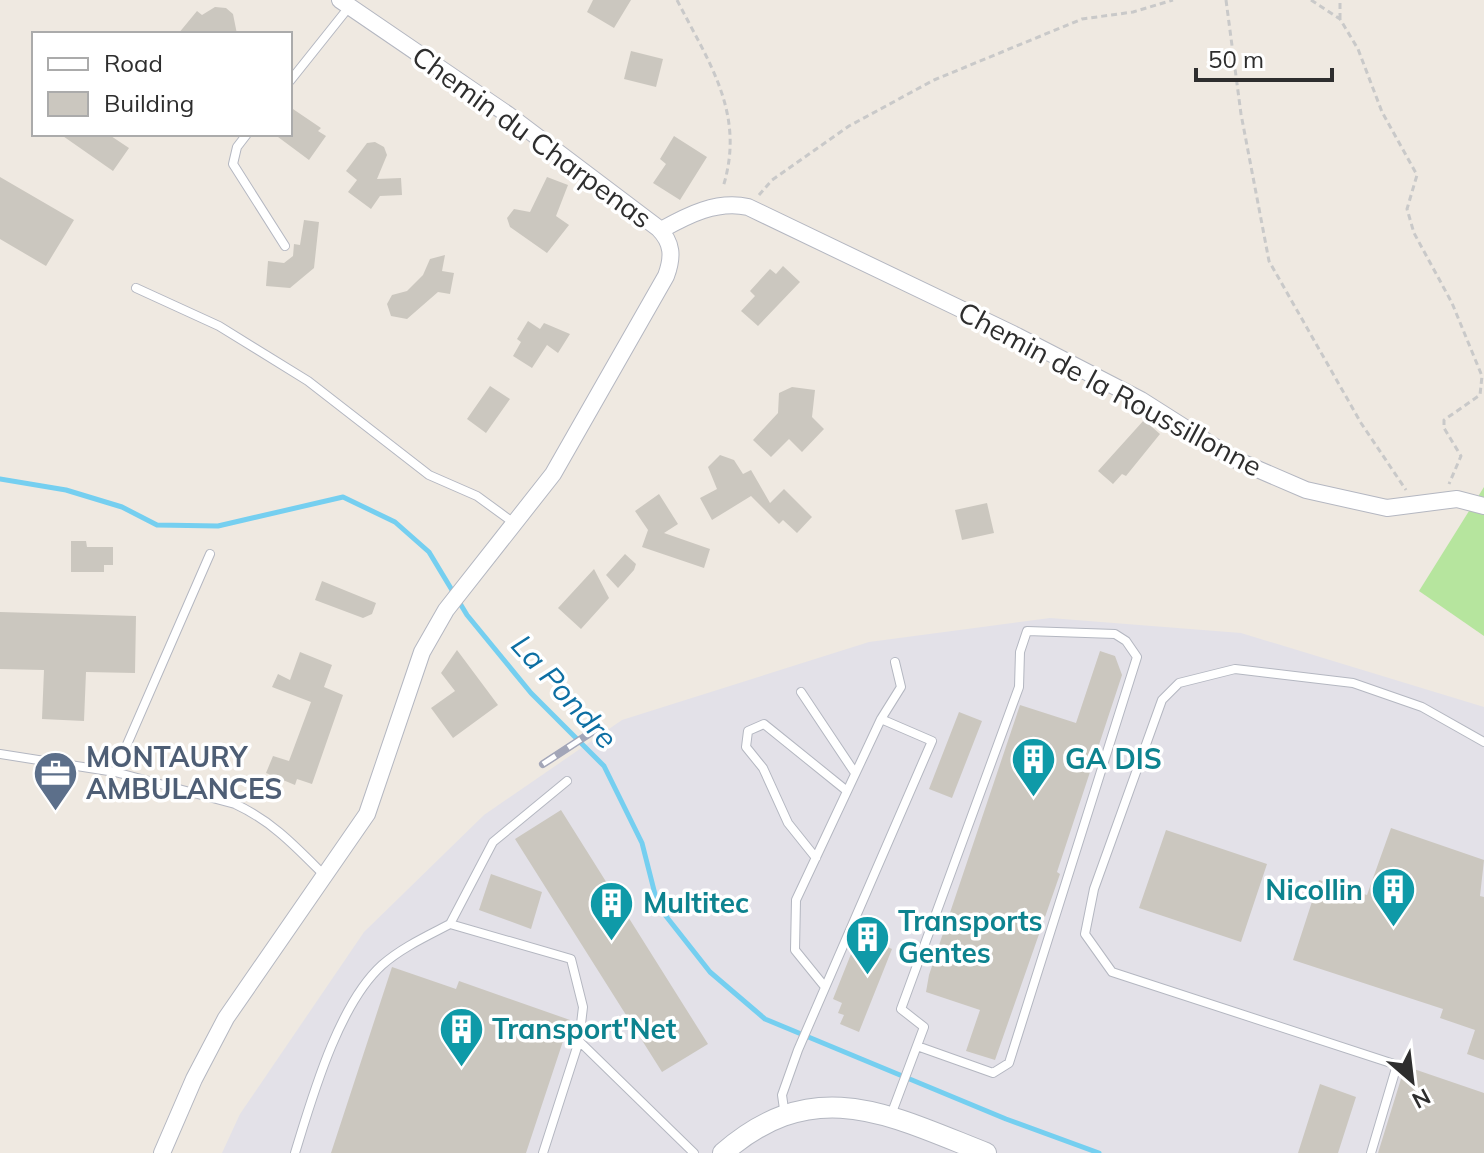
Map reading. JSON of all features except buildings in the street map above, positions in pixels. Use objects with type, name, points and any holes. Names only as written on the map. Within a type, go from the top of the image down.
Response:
[{"type":"street","name":"Chemin du Charpenas","points":[[162,1153],[194,1079],[226,1018],[367,814],[411,679],[446,610],[553,474],[666,276],[672,254],[661,230],[507,114],[345,3]]},
{"type":"street","name":"Chemin de la Roussillonne","points":[[661,230],[693,213],[729,204],[748,207],[1128,393],[1234,459],[1306,490],[1387,508],[1457,499],[1484,506]]},
{"type":"street","points":[[723,1153],[759,1127],[785,1117],[817,1108],[848,1105],[891,1115],[986,1153]]},
{"type":"lane","points":[[292,78],[345,3]]},
{"type":"lane","points":[[245,136],[237,147],[233,164],[285,246]]},
{"type":"lane","points":[[136,288],[219,326],[308,381],[429,475],[477,496],[515,523]]},
{"type":"lane","points":[[115,772],[210,554]]},
{"type":"lane","points":[[891,1115],[924,1027],[901,1009],[1019,687],[1020,652],[1027,631],[1115,634],[1126,641],[1137,657],[1009,1063],[993,1073],[917,1046]]},
{"type":"lane","points":[[825,987],[795,950],[796,900],[881,719],[901,687],[895,662]]},
{"type":"lane","points":[[1371,1153],[1397,1065],[1112,972],[1085,934],[1094,889],[1162,700],[1179,683],[1235,669],[1353,683],[1422,707],[1484,742]]},
{"type":"lane","points":[[801,692],[855,773]]},
{"type":"lane","points":[[785,1117],[782,1095],[798,1050],[932,741],[881,719]]},
{"type":"lane","points":[[816,858],[788,823],[763,768],[746,747],[748,731],[764,724],[847,791]]},
{"type":"lane","points":[[0,754],[115,772],[235,804],[273,825],[324,875]]},
{"type":"lane","points":[[295,1153],[323,1066],[358,995],[381,966],[450,924],[493,842],[567,781]]},
{"type":"lane","points":[[450,924],[571,959],[583,1007],[579,1041],[543,1153]]},
{"type":"lane","points":[[579,1041],[694,1153]]},
{"type":"path","points":[[677,0],[719,84],[730,124],[732,157],[717,207]]},
{"type":"path","points":[[748,207],[772,180],[849,126],[934,80],[1082,19],[1133,12],[1173,0]]},
{"type":"path","points":[[1226,0],[1241,114],[1269,261],[1353,411],[1416,504]]},
{"type":"path","points":[[1311,0],[1340,19],[1358,49],[1382,112],[1417,175],[1407,209],[1414,233],[1452,303],[1483,384],[1480,395],[1444,420],[1444,428],[1461,456],[1439,501]]},
{"type":"path","points":[[1340,0],[1340,19]]},
{"type":"shaded area","points":[[1050,618],[1241,633],[1484,707],[1484,1153],[222,1153],[240,1114],[364,932],[484,815],[622,720],[869,642]]},
{"type":"green space","points":[[1484,487],[1484,636],[1419,591]]},
{"type":"waterway","name":"La Pondre","points":[[0,479],[66,490],[122,507],[157,525],[218,526],[343,497],[395,522],[429,552],[467,615],[531,693],[604,766],[642,843],[658,906],[710,972],[765,1019],[1006,1119],[1099,1153]]},
{"type":"railway","points":[[543,764],[595,730]]},
{"type":"place","name":"GA DIS","points":[[1034,798]]},
{"type":"place","name":"MONTAURY AMBULANCES","points":[[55,812]]},
{"type":"place","name":"Nicollin","points":[[1394,929]]},
{"type":"place","name":"Multitec","points":[[612,942]]},
{"type":"place","name":"Transports Gentes","points":[[867,976]]},
{"type":"place","name":"Transport'Net","points":[[461,1068]]}]
